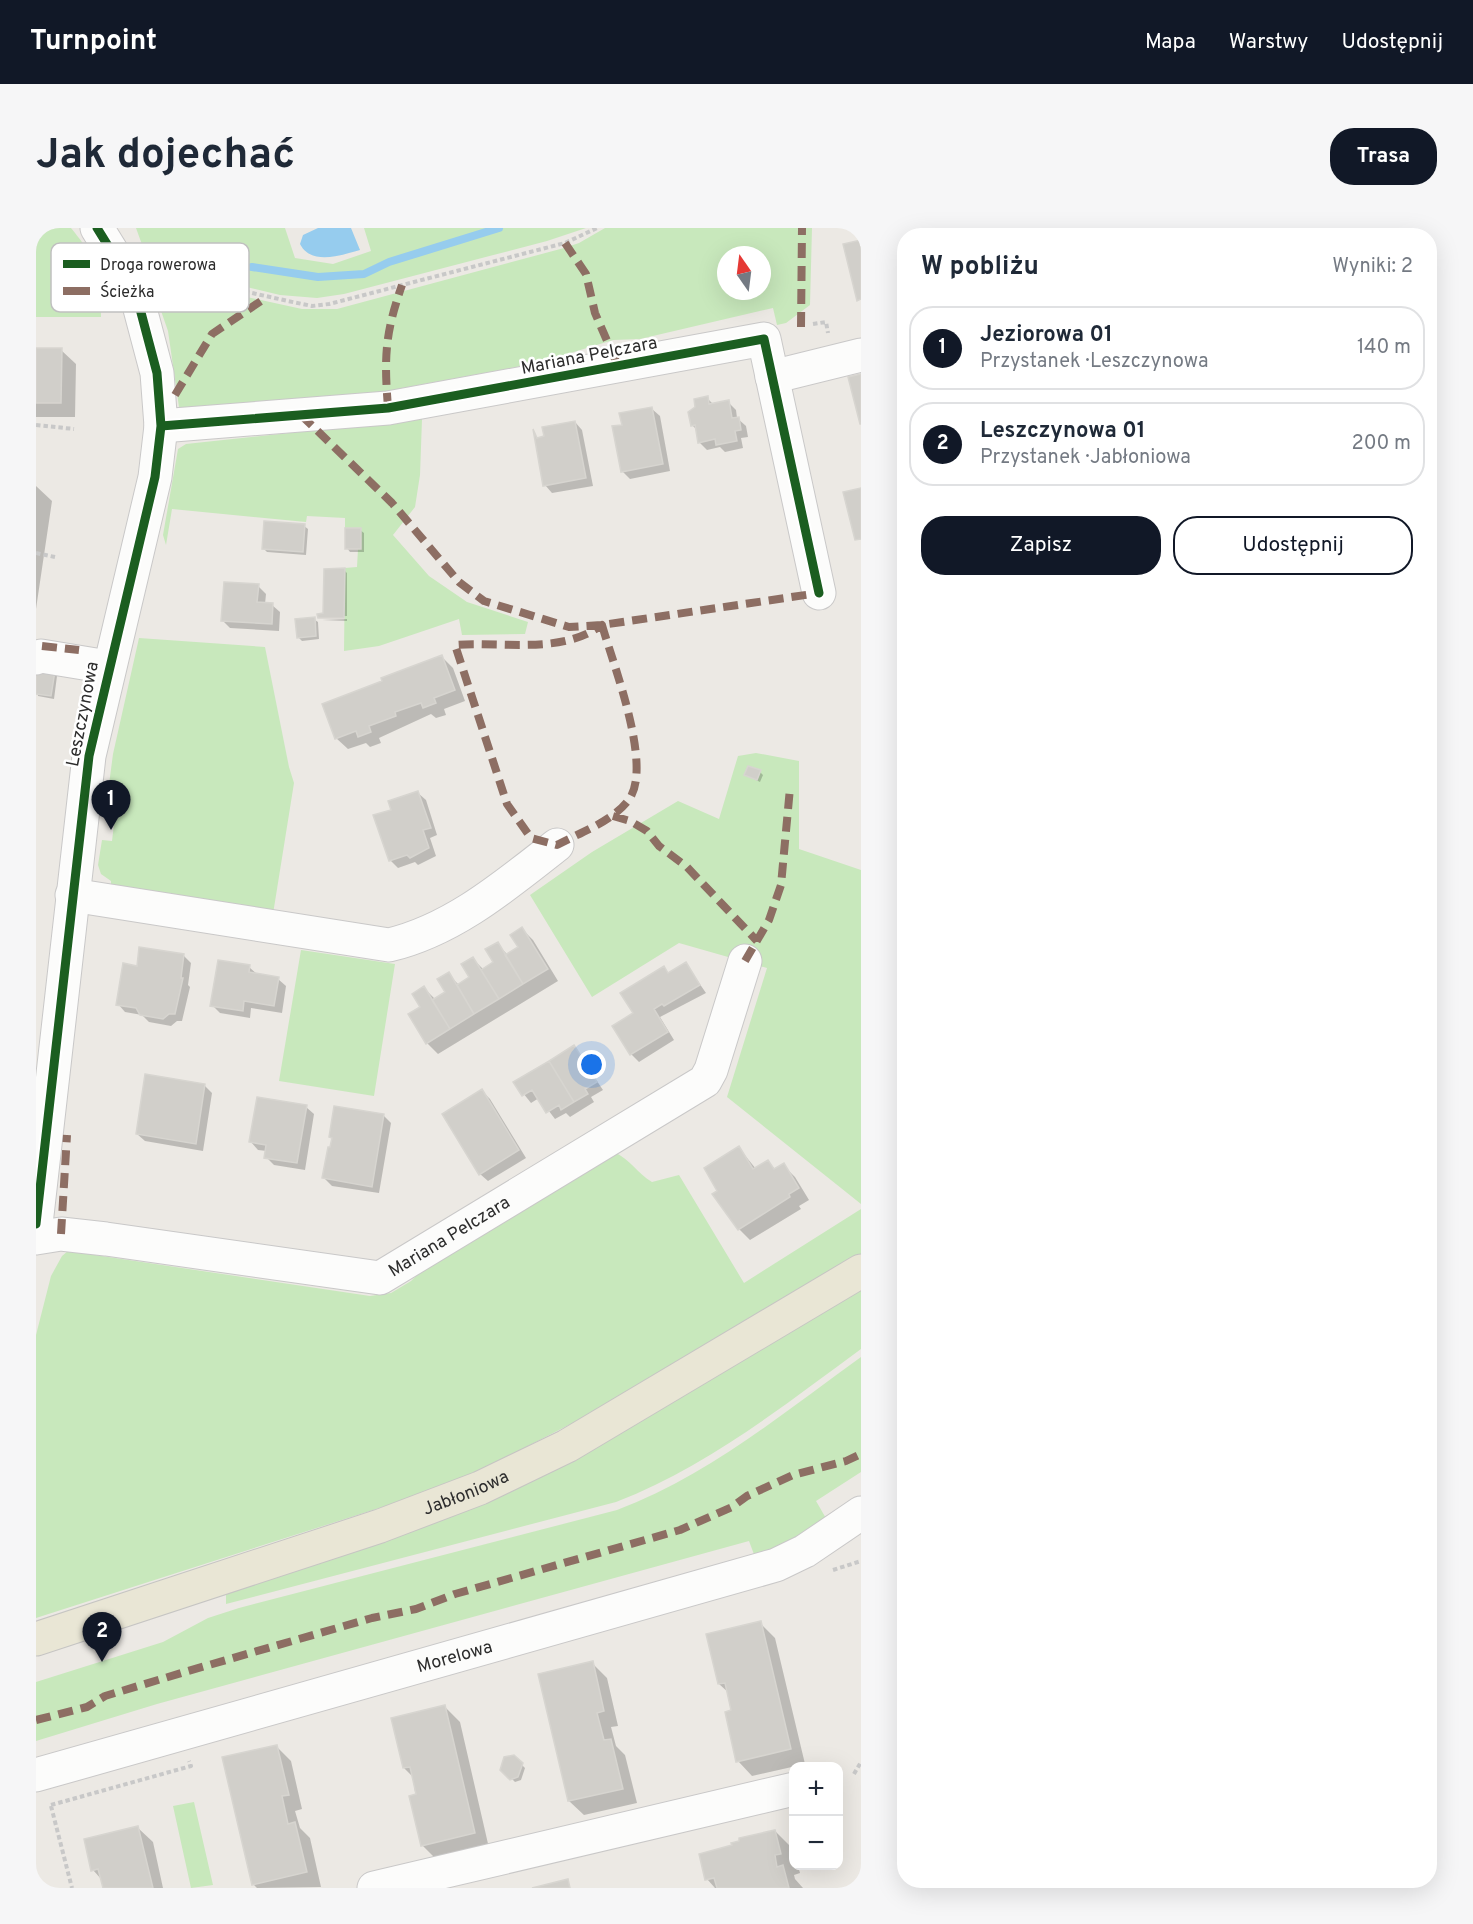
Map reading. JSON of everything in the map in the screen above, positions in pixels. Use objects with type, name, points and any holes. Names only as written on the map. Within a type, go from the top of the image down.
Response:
[{"type":"main road","name":"Jabłoniowa","points":[[36,1639],[380,1526],[480,1488],[567,1446],[861,1271]]},
{"type":"street","name":"Leszczynowa","points":[[99,229],[107,243]]},
{"type":"street","name":"Leszczynowa","points":[[36,1224],[44,1086],[72,896],[89,756],[108,667],[155,477],[161,426],[157,373],[141,312]]},
{"type":"street","name":"Mariana Pelczara","points":[[161,426],[397,406],[764,339],[819,593]]},
{"type":"street","points":[[772,377],[861,355]]},
{"type":"street","points":[[36,658],[41,656],[108,667]]},
{"type":"street","points":[[72,896],[389,945],[417,939],[445,926],[557,845]]},
{"type":"street","name":"Mariana Pelczara","points":[[36,1238],[61,1234],[106,1239],[380,1278],[705,1081],[711,1070],[745,961]]},
{"type":"street","name":"Morelowa","points":[[40,1774],[776,1565],[805,1551],[861,1513]]},
{"type":"street","points":[[374,1888],[789,1790]]},
{"type":"path","points":[[249,293],[296,303],[329,304],[564,243],[597,228]]},
{"type":"path","points":[[36,425],[74,429]]},
{"type":"path","points":[[36,553],[56,557]]},
{"type":"path","points":[[849,1565],[850,1559],[856,1555]]},
{"type":"path","points":[[854,1774],[861,1762]]},
{"type":"path","points":[[40,1774],[72,1888]]},
{"type":"green space","points":[[36,228],[71,228],[82,243],[51,243],[51,312],[101,312],[101,317],[36,317]]},
{"type":"green space","points":[[136,228],[285,228],[295,258],[333,264],[371,251],[364,228],[586,228],[547,241],[344,294],[317,298],[280,295],[249,288],[249,243],[141,243]]},
{"type":"green space","points":[[605,228],[812,228],[810,305],[786,323],[777,325],[773,308],[640,339],[613,340],[538,363],[402,388],[370,399],[180,414],[168,331],[161,312],[249,312],[249,297],[302,309],[337,309],[564,248],[579,243]]},
{"type":"green space","points":[[422,419],[420,475],[415,507],[393,535],[429,576],[467,602],[528,622],[525,634],[462,635],[459,619],[379,646],[344,651],[345,568],[357,567],[358,549],[361,549],[361,529],[345,528],[345,518],[307,516],[306,522],[172,509],[166,545],[163,535],[178,449],[186,444]]},
{"type":"green space","points":[[139,638],[265,647],[294,783],[273,914],[111,885],[111,881],[101,874],[98,865],[102,840],[112,841],[115,816],[105,815],[113,754]]},
{"type":"green space","points":[[756,753],[799,761],[799,849],[861,870],[861,1204],[727,1097],[767,968],[679,943],[592,997],[530,895],[592,852],[678,801],[719,819],[738,756]]},
{"type":"green space","points":[[301,950],[395,964],[374,1096],[279,1081]]},
{"type":"green space","points":[[614,1152],[625,1158],[652,1182],[679,1175],[744,1283],[861,1209],[861,1254],[592,1413],[454,1484],[36,1618],[36,1335],[51,1276],[62,1256],[68,1251],[370,1296],[391,1293],[411,1281],[442,1250]]},
{"type":"green space","points":[[861,1284],[861,1349],[743,1434],[649,1488],[616,1502],[226,1604],[226,1594],[263,1578]]},
{"type":"green space","points":[[861,1357],[861,1472],[816,1501],[827,1520],[796,1542],[755,1557],[749,1541],[157,1704],[36,1741],[36,1682],[163,1642],[208,1618],[239,1608],[617,1510],[683,1480],[714,1461],[774,1421]]},
{"type":"green space","points":[[194,1802],[213,1885],[191,1888],[173,1806]]},
{"type":"water","points":[[318,228],[351,228],[360,250],[327,257],[311,255],[300,244],[303,235]]},
{"type":"building","points":[[861,240],[861,299],[857,301],[843,244]]},
{"type":"building","points":[[36,348],[62,348],[61,403],[36,403]]},
{"type":"building","points":[[861,374],[861,424],[860,424],[848,377]]},
{"type":"building","points":[[708,396],[709,404],[729,400],[732,418],[739,417],[741,430],[735,431],[737,441],[716,445],[715,439],[698,443],[695,425],[691,426],[688,412],[695,407],[694,399]]},
{"type":"building","points":[[652,407],[663,464],[621,472],[612,426],[622,425],[619,413]]},
{"type":"building","points":[[575,421],[586,478],[543,486],[533,429],[537,438],[544,436],[542,427]]},
{"type":"building","points":[[861,488],[861,539],[855,540],[843,492]]},
{"type":"building","points":[[264,521],[305,524],[303,552],[262,549]]},
{"type":"building","points":[[345,528],[361,528],[361,549],[345,549]]},
{"type":"building","points":[[345,568],[344,618],[318,618],[317,614],[323,613],[324,569]]},
{"type":"building","points":[[224,582],[259,584],[257,602],[273,603],[272,624],[221,621]]},
{"type":"building","points":[[315,617],[316,636],[297,638],[295,619]]},
{"type":"building","points":[[442,655],[455,690],[434,698],[436,703],[423,708],[421,703],[395,712],[396,716],[369,726],[371,732],[358,737],[356,731],[335,739],[322,704]]},
{"type":"building","points":[[55,671],[51,696],[36,694],[36,672]]},
{"type":"building","points":[[748,766],[761,770],[757,780],[744,775]]},
{"type":"building","points":[[418,791],[431,828],[423,830],[429,848],[410,858],[407,855],[389,861],[373,815],[391,810],[388,801]]},
{"type":"building","points":[[522,927],[548,969],[523,984],[505,955],[518,947],[510,935]]},
{"type":"building","points":[[498,942],[523,984],[499,999],[481,970],[493,962],[485,949]]},
{"type":"building","points":[[139,947],[184,954],[181,978],[183,978],[175,1014],[169,1014],[163,1019],[140,1015],[136,1008],[116,1005],[123,963],[137,966]]},
{"type":"building","points":[[473,957],[499,999],[474,1014],[457,985],[469,977],[461,964]]},
{"type":"building","points":[[218,960],[250,965],[249,972],[279,977],[274,1006],[244,1001],[243,1011],[210,1006]]},
{"type":"building","points":[[686,962],[700,985],[664,1006],[662,1004],[654,1009],[668,1032],[630,1055],[612,1026],[633,1013],[620,993],[664,966],[668,973]]},
{"type":"building","points":[[449,972],[474,1014],[450,1029],[432,1000],[445,992],[437,979]]},
{"type":"building","points":[[424,986],[450,1029],[426,1044],[408,1014],[420,1007],[412,994]]},
{"type":"building","points":[[574,1045],[597,1082],[585,1089],[588,1094],[574,1102],[549,1061]]},
{"type":"building","points":[[549,1061],[574,1102],[561,1110],[559,1105],[546,1113],[532,1090],[522,1096],[513,1082]]},
{"type":"building","points":[[145,1074],[205,1084],[196,1144],[136,1134]]},
{"type":"building","points":[[482,1089],[519,1150],[479,1175],[442,1114]]},
{"type":"building","points":[[257,1097],[307,1105],[297,1163],[264,1158],[266,1145],[249,1142]]},
{"type":"building","points":[[334,1106],[384,1114],[372,1187],[322,1178],[332,1138],[329,1137]]},
{"type":"building","points":[[739,1146],[753,1169],[768,1160],[774,1169],[784,1163],[799,1188],[789,1194],[790,1197],[738,1230],[712,1194],[717,1191],[704,1168]]},
{"type":"building","points":[[761,1621],[791,1749],[736,1762],[725,1712],[731,1710],[725,1683],[718,1684],[706,1634]]},
{"type":"building","points":[[593,1661],[604,1711],[597,1713],[604,1740],[611,1739],[623,1789],[568,1801],[538,1674]]},
{"type":"building","points":[[445,1705],[475,1833],[421,1846],[409,1796],[416,1794],[410,1767],[403,1768],[391,1718]]},
{"type":"building","points":[[277,1745],[289,1795],[282,1796],[288,1824],[295,1822],[307,1872],[252,1885],[222,1757]]},
{"type":"building","points":[[514,1755],[523,1763],[518,1777],[510,1780],[500,1770],[504,1757]]},
{"type":"building","points":[[138,1826],[153,1888],[103,1888],[98,1869],[91,1871],[84,1839]]},
{"type":"building","points":[[775,1830],[781,1854],[775,1855],[777,1867],[783,1865],[789,1888],[717,1888],[714,1878],[705,1880],[699,1854],[732,1845],[731,1843],[739,1841],[739,1838]]},
{"type":"building","points":[[568,1879],[570,1888],[532,1888]]},
{"type":"waterway","points":[[252,267],[318,277],[364,274],[389,262],[499,228]]},
{"type":"marked path","points":[[801,327],[802,228]]},
{"type":"marked path","points":[[565,243],[586,274],[595,313],[618,366]]},
{"type":"marked path","points":[[388,408],[387,345],[402,285]]},
{"type":"marked path","points":[[249,309],[267,297]]},
{"type":"marked path","points":[[175,395],[212,334],[245,312]]},
{"type":"marked path","points":[[301,415],[392,503],[459,582],[484,601],[569,627],[602,625],[819,593]]},
{"type":"marked path","points":[[602,625],[634,738],[636,782],[630,798],[615,813],[557,845],[531,838],[507,804],[455,645],[550,643],[586,634],[602,625]]},
{"type":"marked path","points":[[42,646],[79,650]]},
{"type":"marked path","points":[[745,961],[769,920],[781,885],[790,788]]},
{"type":"marked path","points":[[613,816],[630,821],[647,831],[659,846],[687,867],[757,941]]},
{"type":"marked path","points":[[61,1234],[67,1135]]},
{"type":"marked path","points":[[36,1720],[87,1707],[105,1696],[188,1671],[372,1618],[416,1609],[455,1594],[680,1530],[732,1507],[747,1496],[793,1475],[846,1461],[861,1454]]},
{"type":"cycle path","points":[[97,228],[106,243]]},
{"type":"cycle path","points":[[36,1224],[89,756],[155,477],[161,426],[157,373],[141,312]]},
{"type":"cycle path","points":[[161,426],[388,408],[764,339],[819,593]]},
{"type":"place","name":"Jeziorowa 01","points":[[111,830]]},
{"type":"place","name":"Leszczynowa 01","points":[[102,1662]]}]
